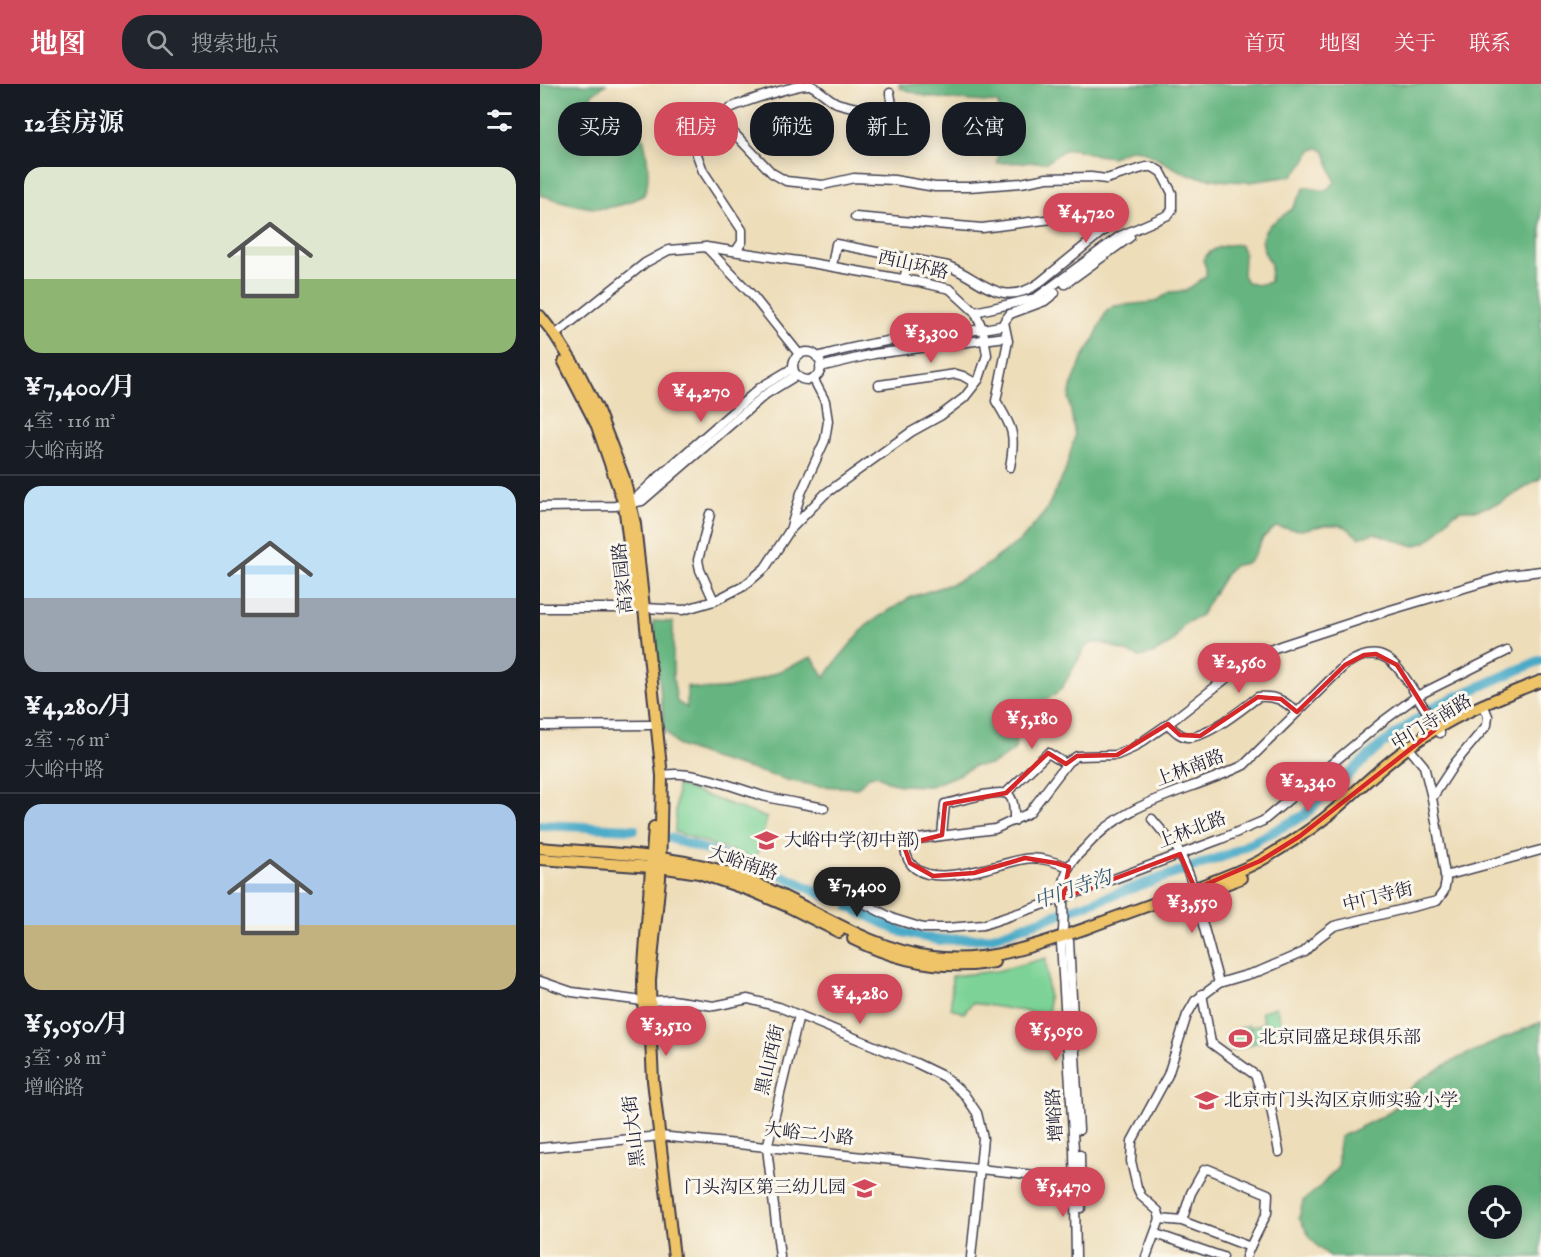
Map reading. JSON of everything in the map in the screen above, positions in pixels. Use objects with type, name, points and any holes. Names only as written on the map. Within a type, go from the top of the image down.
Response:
[{"type":"main road","name":"高家园路","points":[[540,316],[578,372],[597,408],[611,440],[628,503],[662,776],[656,862]]},
{"type":"main road","name":"高家园路","points":[[540,328],[565,363],[597,426],[628,503]]},
{"type":"main road","name":"高家园路","points":[[641,608],[656,776],[656,862]]},
{"type":"main road","name":"中门寺南路","points":[[1065,940],[1195,892],[1260,861],[1331,813],[1364,782],[1410,750],[1437,727],[1541,681]]},
{"type":"main road","name":"中门寺南路","points":[[1485,707],[1541,687]]},
{"type":"main road","name":"大峪南路","points":[[540,848],[656,862],[738,876],[770,889],[879,944],[908,953],[952,959],[987,957],[1047,942],[1065,940]]},
{"type":"main road","name":"大峪南路","points":[[540,860],[656,862]]},
{"type":"main road","name":"黑山大街","points":[[656,862],[644,946],[646,1001],[668,1257]]},
{"type":"main road","name":"黑山大街","points":[[657,1136],[674,1257]]},
{"type":"street","points":[[890,93],[892,105],[889,112],[882,115],[838,103],[810,84],[780,87],[730,108],[725,118],[729,128],[772,173],[786,181],[823,185],[854,178],[894,180],[935,187],[969,187],[1021,183],[1047,178],[1106,179],[1153,167],[1161,172],[1172,193],[1172,210],[1168,215],[1120,236],[1036,298],[975,312]]},
{"type":"street","points":[[697,156],[703,171],[742,230],[742,242],[736,251]]},
{"type":"street","points":[[832,266],[836,244],[948,266],[963,272],[990,290],[1016,293],[1029,290],[1113,223],[1107,215],[1100,213],[982,228],[855,217]]},
{"type":"street","points":[[1011,467],[1014,437],[1007,418],[996,401],[1008,341],[1004,325],[1006,317],[1044,301],[1130,237]]},
{"type":"street","points":[[706,246],[753,295],[799,354]]},
{"type":"street","name":"西山环路","points":[[540,608],[683,610],[714,601],[744,586],[765,568],[790,530],[825,494],[911,432],[940,416],[964,398],[979,379],[987,355],[983,330],[975,312],[950,289],[832,266],[706,246],[669,250],[645,263],[555,336]]},
{"type":"street","points":[[904,279],[909,259]]},
{"type":"street","points":[[817,357],[820,367],[819,372],[813,378],[806,380],[795,372],[794,361],[799,354],[807,352],[817,357],[869,344],[983,330],[1004,325]]},
{"type":"street","points":[[820,367],[874,354],[1006,337]]},
{"type":"street","points":[[540,507],[628,503],[761,387],[795,372]]},
{"type":"street","points":[[879,385],[956,374],[975,384]]},
{"type":"street","points":[[790,530],[801,493],[825,440],[828,421],[825,401],[813,378]]},
{"type":"street","points":[[710,514],[698,560],[714,601]]},
{"type":"street","points":[[1069,867],[1039,859],[1025,858],[974,873],[933,876],[923,873],[910,863],[905,849],[918,838],[981,832],[1006,826],[1029,813],[1066,765],[1077,756],[1117,755],[1132,748],[1168,724],[1256,655],[1453,591],[1508,575],[1541,571]]},
{"type":"street","name":"上林北路","points":[[850,896],[894,919],[923,928],[983,925],[1063,902],[1263,820],[1417,696],[1507,651]]},
{"type":"street","name":"上林南路","points":[[1065,940],[1063,902],[1069,867],[1091,840],[1133,808],[1226,774],[1244,765],[1345,665],[1364,655],[1376,654],[1397,665],[1437,727]]},
{"type":"street","points":[[1168,724],[1180,735],[1200,736],[1258,697],[1269,696],[1281,699],[1297,712]]},
{"type":"street","points":[[1432,798],[1455,763],[1487,725],[1485,707]]},
{"type":"street","points":[[540,726],[650,725]]},
{"type":"street","points":[[1410,750],[1424,766],[1432,798],[1445,876],[1541,850]]},
{"type":"street","points":[[942,835],[945,804],[995,793],[1006,794],[1048,753],[1066,765]]},
{"type":"street","points":[[662,776],[671,773],[691,775],[766,796],[824,808]]},
{"type":"street","points":[[1006,794],[1013,805],[1014,821]]},
{"type":"street","points":[[1152,819],[1180,854],[1190,877],[1219,983]]},
{"type":"street","name":"中门寺街","points":[[1160,1219],[1158,1211],[1141,1196],[1137,1187],[1131,1161],[1132,1141],[1168,1075],[1195,1001],[1219,983],[1260,971],[1304,952],[1334,926],[1437,901],[1443,891],[1445,876]]},
{"type":"street","name":"增峪路","points":[[1065,940],[1076,1257]]},
{"type":"street","name":"增峪路","points":[[1065,940],[1081,1179],[1082,1257]]},
{"type":"street","points":[[540,981],[572,992],[646,1001],[672,1000],[714,1006],[748,999],[779,1007],[887,1050],[945,1077],[964,1094],[977,1113],[983,1138],[971,1257]]},
{"type":"street","points":[[1202,994],[1211,1043],[1255,1075],[1271,1108],[1279,1152]]},
{"type":"street","name":"黑山西街","points":[[767,1148],[799,1015]]},
{"type":"street","name":"大峪二小路","points":[[540,1148],[657,1136],[1075,1179]]},
{"type":"street","points":[[767,1148],[780,1257]]},
{"type":"street","points":[[1182,1221],[1191,1193],[1204,1170],[1208,1169],[1268,1194],[1268,1213],[1246,1257]]},
{"type":"street","points":[[1146,1257],[1160,1219],[1182,1221],[1250,1246]]},
{"type":"street","points":[[1156,1234],[1223,1257]]},
{"type":"highlighted area","points":[[1376,654],[1397,665],[1437,728],[1300,836],[1260,861],[1195,889],[1180,854],[1063,898],[1069,867],[1056,863],[1025,858],[974,873],[933,876],[910,863],[905,849],[911,843],[942,835],[945,804],[1006,793],[1048,753],[1066,764],[1077,756],[1117,755],[1168,724],[1180,735],[1200,736],[1258,697],[1281,699],[1297,712],[1345,665],[1364,655]]},
{"type":"green space","points":[[540,84],[606,84],[592,94],[590,100],[597,102],[558,102],[558,156],[642,156],[642,135],[648,168],[644,195],[616,206],[592,208],[540,195]]},
{"type":"green space","points":[[899,84],[1541,84],[1541,478],[1502,502],[1477,510],[1461,510],[1452,515],[1426,542],[1414,546],[1374,533],[1359,538],[1346,527],[1339,525],[1301,530],[1276,527],[1263,538],[1252,559],[1233,566],[1201,615],[1183,625],[1173,642],[1153,654],[1139,657],[1103,643],[1086,646],[1062,688],[1055,695],[1025,709],[1011,737],[1016,740],[1015,749],[990,765],[974,766],[930,786],[891,783],[877,775],[869,776],[857,788],[819,786],[791,781],[709,757],[677,745],[663,728],[653,621],[673,622],[673,678],[677,702],[687,708],[687,686],[703,689],[735,687],[767,677],[812,657],[825,677],[866,626],[911,597],[954,583],[981,569],[1022,539],[1045,512],[1065,472],[1075,436],[1069,399],[1071,387],[1083,357],[1106,312],[1114,306],[1155,302],[1170,292],[1185,291],[1206,276],[1203,260],[1206,256],[1214,249],[1230,245],[1241,245],[1244,254],[1243,275],[1247,282],[1256,285],[1270,282],[1271,265],[1264,251],[1262,239],[1265,231],[1292,209],[1305,187],[1324,190],[1335,182],[1325,152],[1319,148],[1312,150],[1292,176],[1250,182],[1188,175],[1141,150],[1131,149],[1112,157],[1074,149],[1064,150],[1047,162],[997,163],[998,156],[1026,156],[1026,102],[945,99],[925,96],[900,88]]},
{"type":"green space","points":[[677,785],[767,818],[756,859],[675,832]]},
{"type":"green space","points":[[1046,958],[1049,1015],[972,1003],[964,1013],[951,1008],[952,976],[997,971]]},
{"type":"green space","points":[[1276,1007],[1285,1033],[1232,1051],[1226,1033],[1249,1025],[1255,1042],[1251,1027],[1264,1023],[1261,1012]]},
{"type":"green space","points":[[1541,1022],[1541,1257],[1332,1257],[1312,1240],[1299,1218],[1303,1201],[1320,1187],[1338,1166],[1340,1137],[1385,1115],[1399,1104],[1403,1094],[1423,1078],[1454,1060]]},
{"type":"waterway","name":"中门寺沟","points":[[850,907],[902,932],[937,940],[990,938],[1230,854],[1303,816],[1380,746],[1435,706],[1541,660]]},
{"type":"waterway","name":"中门寺沟","points":[[540,825],[634,829]]},
{"type":"waterway","name":"中门寺沟","points":[[670,838],[774,872],[833,899]]},
{"type":"place","name":"大峪中学(初中部)","points":[[766,841]]},
{"type":"place","name":"北京同盛足球俱乐部","points":[[1241,1038]]},
{"type":"place","name":"北京市门头沟区京师实验小学","points":[[1206,1101]]},
{"type":"place","name":"门头沟区第三幼儿园","points":[[864,1188]]}]
